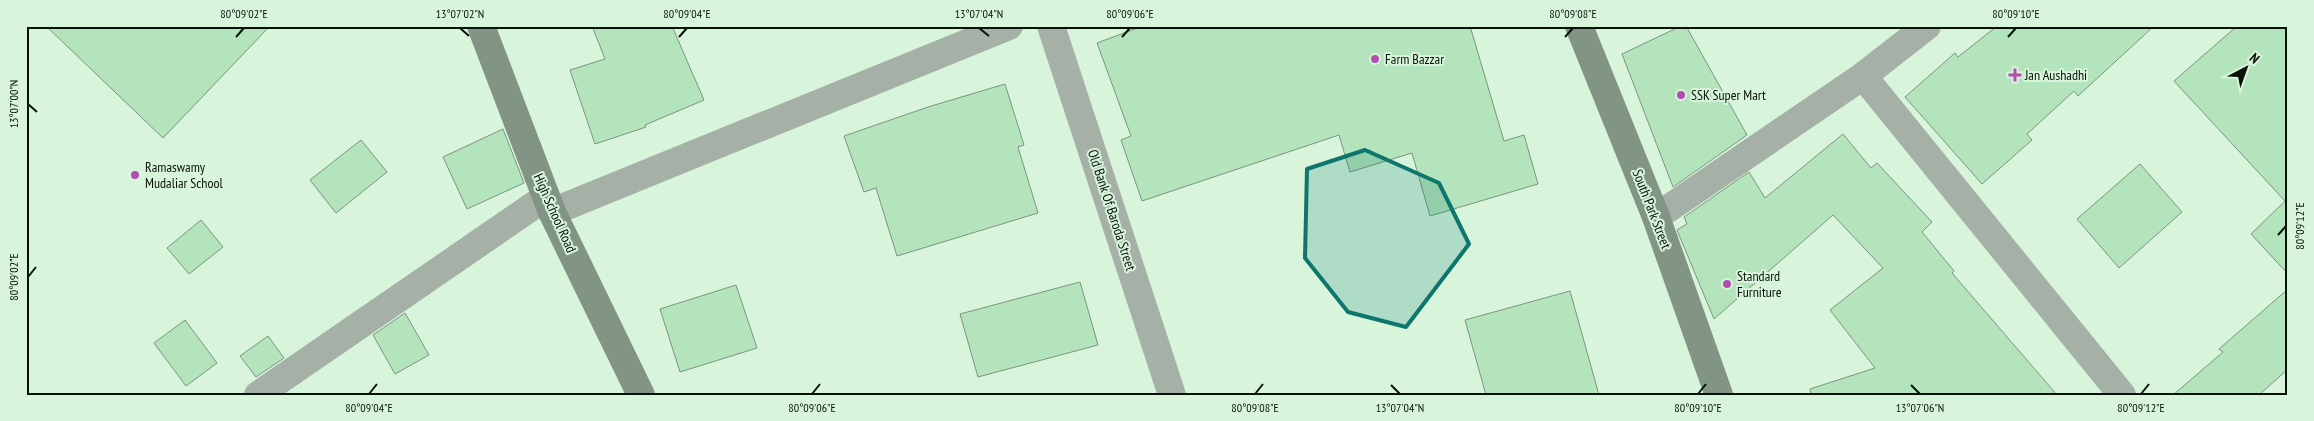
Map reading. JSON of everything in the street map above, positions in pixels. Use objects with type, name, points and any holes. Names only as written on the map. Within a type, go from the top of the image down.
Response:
[{"type":"street","name":"High School Road","points":[[481,26],[549,204],[641,395]]},
{"type":"street","points":[[258,395],[549,204],[1010,26]]},
{"type":"street","name":"Old Bank Of Baroda Street","points":[[1051,26],[1172,395]]},
{"type":"street","name":"South Park Street","points":[[1579,26],[1656,217],[1719,395]]},
{"type":"street","points":[[1656,217],[1863,76],[1927,26]]},
{"type":"street","points":[[1863,76],[2122,395]]},
{"type":"highlighted area","points":[[1365,150],[1439,183],[1469,244],[1406,327],[1348,312],[1305,258],[1307,169]]},
{"type":"building","points":[[46,26],[270,26],[163,138]]},
{"type":"building","points":[[592,26],[672,26],[704,100],[645,125],[646,127],[595,144],[570,70],[605,59]]},
{"type":"building","points":[[1143,26],[1470,26],[1504,141],[1524,135],[1538,184],[1430,216],[1412,153],[1350,172],[1339,135],[1142,201],[1121,140],[1131,136],[1097,43]]},
{"type":"building","name":"SSK Super Mart","points":[[1681,26],[1686,26],[1747,135],[1673,187],[1622,54]]},
{"type":"building","points":[[1997,26],[2154,26],[2078,96],[2074,91],[2027,134],[2032,140],[1982,184],[1905,97],[1955,53],[1958,57]]},
{"type":"building","points":[[2237,26],[2288,26],[2288,274],[2251,234],[2285,201],[2174,81]]},
{"type":"building","points":[[1005,84],[1024,145],[1018,147],[1038,213],[897,256],[876,188],[864,192],[844,136],[928,107]]},
{"type":"building","points":[[503,129],[524,183],[467,209],[443,157]]},
{"type":"building","points":[[1843,134],[1871,168],[1877,163],[1932,222],[1922,232],[1954,271],[1952,273],[2057,395],[1811,395],[1810,389],[1875,368],[1830,310],[1883,268],[1833,215],[1714,319],[1677,230],[1687,224],[1684,217],[1749,172],[1765,198]]},
{"type":"building","points":[[361,140],[387,172],[336,213],[310,180]]},
{"type":"building","points":[[2140,164],[2182,212],[2119,268],[2077,219]]},
{"type":"building","points":[[201,220],[223,247],[189,274],[167,248]]},
{"type":"building","points":[[1080,282],[1098,345],[978,377],[960,314]]},
{"type":"building","points":[[736,285],[757,348],[680,372],[660,309]]},
{"type":"building","points":[[2288,289],[2288,369],[2259,395],[2173,395],[2223,352],[2219,349]]},
{"type":"building","points":[[1570,291],[1599,395],[1486,395],[1465,320]]},
{"type":"building","points":[[405,313],[429,355],[395,374],[373,335]]},
{"type":"building","points":[[185,320],[217,363],[186,386],[154,343]]},
{"type":"building","points":[[268,336],[284,358],[256,377],[240,356]]},
{"type":"place","name":"Farm Bazzar","points":[[1375,59]]},
{"type":"place","name":"Jan Aushadhi","points":[[2015,75]]},
{"type":"place","name":"SSK Super Mart","points":[[1681,95]]},
{"type":"place","name":"Ramaswamy Mudaliar School","points":[[135,175]]},
{"type":"place","name":"Standard Furniture","points":[[1727,284]]}]
